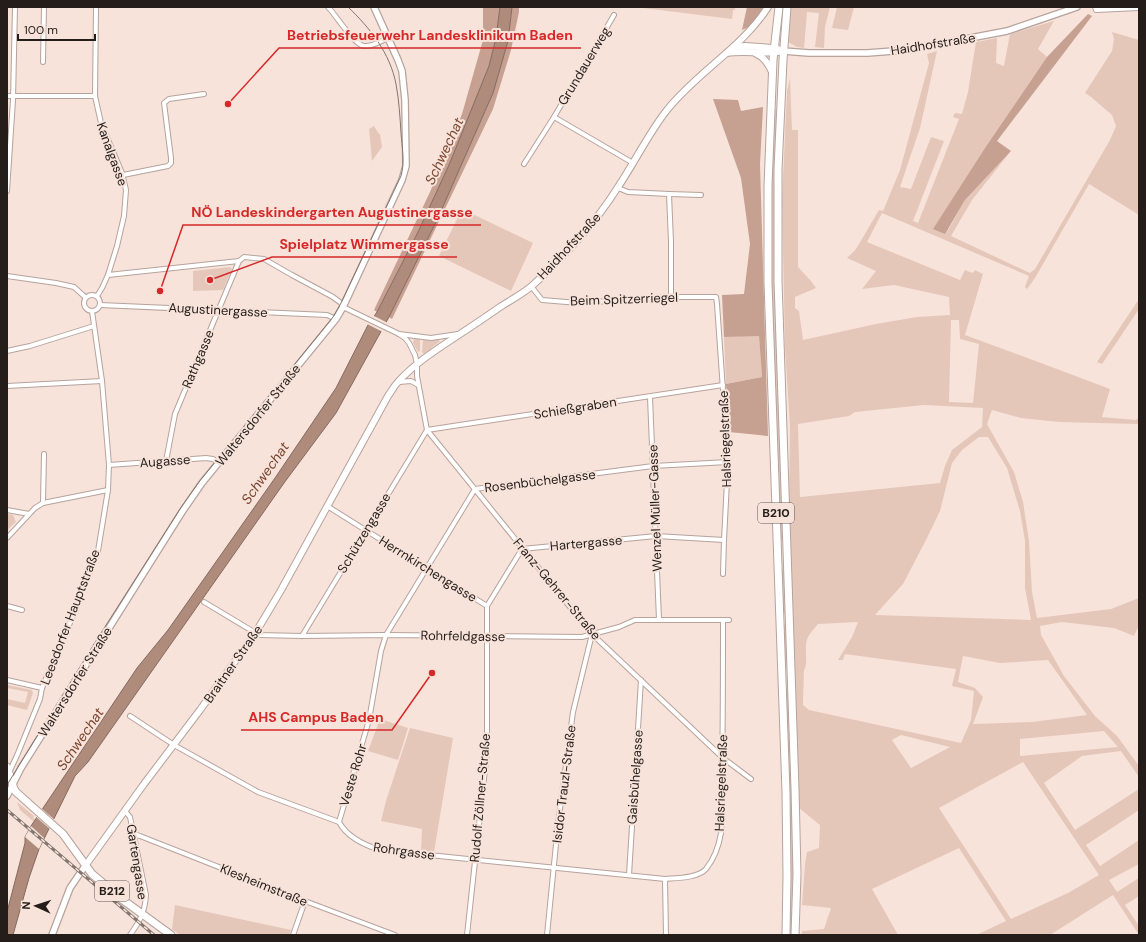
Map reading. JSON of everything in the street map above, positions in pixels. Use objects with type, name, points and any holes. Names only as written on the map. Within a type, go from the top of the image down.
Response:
[{"type":"main road","name":"Haidhofstraße","points":[[461,333],[531,286],[583,235],[618,188],[666,111],[687,88],[753,28],[768,7]]},
{"type":"main road","name":"B210","points":[[779,7],[774,51],[768,186],[768,283],[786,792],[786,935]]},
{"type":"main road","name":"B210","points":[[787,7],[783,51],[778,185],[778,274],[795,789],[797,874],[795,935]]},
{"type":"main road","name":"Haidhofstraße","points":[[733,47],[745,46],[774,51]]},
{"type":"main road","name":"Haidhofstraße","points":[[727,53],[783,51]]},
{"type":"main road","points":[[752,52],[766,61],[773,73]]},
{"type":"main road","name":"Braitner Straße","points":[[85,866],[256,632],[280,592],[388,396],[398,382],[417,364],[461,333]]},
{"type":"main road","name":"B212","points":[[8,772],[16,792],[63,834],[92,874],[171,935]]},
{"type":"street","points":[[7,191],[13,96],[15,7]]},
{"type":"street","points":[[43,62],[44,7]]},
{"type":"street","name":"Kanalgasse","points":[[96,7],[95,96],[101,123],[123,175],[126,190],[124,216],[116,246],[108,275],[97,296]]},
{"type":"street","points":[[328,7],[336,15],[355,41],[360,45],[372,45],[388,38]]},
{"type":"street","name":"Waltersdorfer Straße","points":[[7,796],[21,768],[182,512],[202,483],[336,319],[343,307],[406,170],[405,100],[402,71],[374,7]]},
{"type":"street","name":"Haidhofstraße","points":[[783,51],[809,54],[867,53],[907,50],[1007,31],[1077,7]]},
{"type":"street","points":[[1095,7],[1096,10],[1139,8]]},
{"type":"street","name":"Grundauerweg","points":[[524,164],[554,117],[614,15]]},
{"type":"street","points":[[123,175],[168,166],[171,163],[171,154],[164,102],[169,99],[204,94]]},
{"type":"street","points":[[7,96],[95,96]]},
{"type":"street","name":"Grundauerweg","points":[[554,117],[633,163]]},
{"type":"street","points":[[618,188],[628,192],[701,194]]},
{"type":"street","points":[[669,194],[671,297]]},
{"type":"street","points":[[108,275],[239,261],[244,257],[264,259],[333,297],[341,303],[343,307],[399,334]]},
{"type":"street","name":"Rathgasse","points":[[166,461],[175,414],[239,261]]},
{"type":"street","name":"Leesdorfer Hauptstraße","points":[[7,276],[74,287],[85,297],[83,302],[85,308],[92,311],[102,381],[109,465],[108,490],[98,551],[72,618],[42,688],[40,699],[18,753],[8,772]]},
{"type":"street","name":"Beim Spitzerriegel","points":[[531,286],[542,300],[579,303],[671,297],[716,297],[717,304]]},
{"type":"street","points":[[85,297],[92,294],[97,296],[100,300],[100,305],[97,310],[92,311]]},
{"type":"street","name":"Halsriegelstraße","points":[[717,304],[728,462],[723,574]]},
{"type":"street","name":"Augustinergasse","points":[[100,305],[327,315],[336,319]]},
{"type":"street","points":[[7,351],[30,346],[94,326]]},
{"type":"street","name":"Haidhofstraße","points":[[399,334],[431,338],[461,333]]},
{"type":"street","name":"Franz-Gehrer-Straße","points":[[399,334],[409,343],[415,355],[417,376],[427,430],[592,634],[723,758],[750,779]]},
{"type":"street","points":[[7,386],[102,381]]},
{"type":"street","points":[[398,382],[411,381],[419,385]]},
{"type":"street","name":"Schießgraben","points":[[427,430],[723,385]]},
{"type":"street","name":"Wenzel Müller-Gasse","points":[[650,397],[659,620]]},
{"type":"street","name":"Schützengasse","points":[[302,636],[427,430]]},
{"type":"street","points":[[43,503],[44,454]]},
{"type":"street","name":"Augasse","points":[[109,465],[206,458],[213,459],[219,463]]},
{"type":"street","name":"Rosenbüchelgasse","points":[[386,635],[475,489],[653,466],[728,462]]},
{"type":"street","points":[[7,544],[8,537],[35,508],[43,503],[108,490]]},
{"type":"street","name":"Herrnkirchengasse","points":[[327,506],[487,606]]},
{"type":"street","points":[[7,510],[29,514]]},
{"type":"street","name":"Hartergasse","points":[[522,548],[656,536],[724,540]]},
{"type":"street","points":[[486,636],[487,606],[522,548]]},
{"type":"street","name":"Rohrfeldgasse","points":[[204,602],[259,635],[582,637],[619,627],[635,620],[729,620]]},
{"type":"street","points":[[7,606],[22,610]]},
{"type":"street","name":"Halsriegelstraße","points":[[665,879],[684,878],[704,870],[714,856],[721,832],[723,758],[723,620]]},
{"type":"street","name":"Isidor Trauzl-Straße","points":[[547,935],[558,824],[573,712],[592,634]]},
{"type":"street","name":"Veste Rohr","points":[[339,822],[369,720],[381,651],[386,635]]},
{"type":"street","name":"Rudolf Zöllner-Straße","points":[[467,935],[487,751],[486,636]]},
{"type":"street","points":[[7,680],[42,688]]},
{"type":"street","name":"Gaisbühelgasse","points":[[629,875],[641,680]]},
{"type":"street","name":"Rohrgasse","points":[[130,716],[174,745],[258,792],[339,822],[341,826],[356,839],[380,850],[665,879]]},
{"type":"street","name":"Gartengasse","points":[[125,811],[130,817],[146,895],[141,919],[130,935]]},
{"type":"street","name":"Klesheimstraße","points":[[134,834],[305,901],[381,933],[395,935]]},
{"type":"street","name":"Braitner Straße","points":[[52,935],[68,893],[85,866]]},
{"type":"street","points":[[665,879],[666,935]]},
{"type":"street","points":[[293,935],[305,901]]},
{"type":"shaded area","points":[[483,7],[500,7],[496,38],[489,66],[449,165],[418,232],[377,312],[374,310],[430,192],[462,114],[483,40]]},
{"type":"shaded area","points":[[500,7],[512,7],[508,41],[493,93],[437,220],[389,317],[336,413],[284,483],[88,762],[75,776],[39,849],[13,935],[7,935],[7,912],[25,843],[25,837],[31,826],[137,668],[168,630],[275,478],[336,388],[368,325],[377,312],[418,232],[449,165],[489,66],[496,38]]},
{"type":"shaded area","points":[[512,7],[519,7],[519,12],[511,50],[493,109],[392,319],[389,317],[437,220],[493,93],[508,41]]},
{"type":"shaded area","points":[[635,7],[735,7],[735,10],[733,10],[732,19]]},
{"type":"shaded area","points":[[747,7],[765,7],[753,25],[742,30]]},
{"type":"shaded area","points":[[791,7],[830,7],[825,27],[824,48],[815,47],[819,13],[807,12],[804,48],[797,47],[788,42]]},
{"type":"shaded area","points":[[837,7],[854,7],[848,30],[832,28]]},
{"type":"shaded area","points":[[1088,14],[1092,16],[997,141],[1011,151],[965,200],[945,234],[933,229],[987,145],[1047,57]]},
{"type":"shaded area","points":[[1054,21],[1038,49],[1047,57],[987,145],[946,234],[965,200],[1011,151],[972,200],[951,236],[1030,273],[1035,269],[1110,140],[1116,126],[1112,115],[1085,93],[1112,51],[1114,39],[1112,32],[1139,40],[1139,215],[1089,184],[1035,278],[1027,289],[1025,287],[1029,276],[882,213],[867,242],[960,280],[965,270],[973,273],[975,270],[983,274],[965,335],[1110,389],[1102,417],[1136,420],[1139,417],[1139,424],[1059,422],[1021,418],[992,410],[987,424],[1014,472],[1023,502],[1029,541],[1032,592],[1037,618],[1111,609],[1139,598],[1139,625],[1134,636],[1114,628],[1062,622],[1040,626],[1041,635],[1064,676],[1095,716],[1117,736],[1139,766],[1139,777],[1121,751],[1082,756],[1044,783],[1075,830],[1139,789],[1139,810],[1086,845],[1100,866],[1139,840],[1139,864],[1109,880],[1117,892],[1139,878],[1139,896],[1125,905],[1139,926],[1139,935],[1113,895],[1050,935],[976,935],[1006,921],[959,848],[872,889],[898,935],[802,935],[802,931],[824,929],[831,908],[802,905],[807,852],[819,848],[820,825],[799,808],[789,503],[790,427],[785,347],[782,200],[787,91],[790,78],[792,130],[798,130],[798,267],[816,288],[795,297],[795,308],[799,311],[803,340],[876,324],[917,317],[950,315],[949,297],[894,285],[862,289],[876,271],[847,258],[856,249],[879,210],[883,211],[900,170],[929,63],[927,54],[937,51],[920,128],[900,187],[911,189],[931,137],[944,141],[913,221],[918,223],[959,119],[953,117],[955,113],[962,114],[968,92],[976,42],[997,38],[996,63],[1004,66],[1010,34]],"holes":[[[951,320],[959,320],[960,339],[979,344],[973,403],[949,402]],[[924,405],[983,408],[982,427],[952,450],[940,483],[800,497],[798,424],[849,416],[855,412]],[[979,437],[988,437],[1007,468],[1020,511],[1025,541],[1025,588],[1031,620],[875,615],[903,584],[927,538],[940,511],[952,463],[962,450]],[[858,622],[852,637],[838,660],[843,660],[845,654],[956,669],[952,686],[974,691],[971,720],[961,743],[809,710],[803,705],[806,645],[811,632],[818,624]],[[963,656],[1000,663],[1048,660],[1087,715],[1032,722],[973,724],[983,697],[975,688],[958,682]],[[1104,731],[1118,747],[1020,756],[1020,739]],[[901,735],[950,747],[911,768],[892,740]],[[1023,762],[1099,875],[1068,893],[1011,919],[939,808]]]},
{"type":"shaded area","points":[[713,99],[738,100],[741,111],[763,107],[760,164],[768,436],[729,432],[726,384],[762,377],[759,336],[724,337],[722,295],[744,294],[750,244],[741,178]]},
{"type":"shaded area","points":[[774,110],[776,110],[774,231],[776,357],[782,542],[780,536],[771,264]]},
{"type":"shaded area","points":[[374,126],[380,134],[382,147],[372,161],[369,129]]},
{"type":"shaded area","points":[[462,209],[533,243],[511,291],[439,256]]},
{"type":"shaded area","points":[[230,267],[232,269],[223,290],[193,291],[193,271]]},
{"type":"shaded area","points":[[1139,299],[1139,309],[1102,364],[1097,362]]},
{"type":"shaded area","points":[[759,335],[762,377],[726,384],[724,337]]},
{"type":"shaded area","points":[[414,339],[420,339],[420,351],[418,352],[413,343]]},
{"type":"shaded area","points":[[423,339],[438,339],[440,341],[424,354],[422,352]]},
{"type":"shaded area","points":[[7,514],[13,515],[16,522],[7,530]]},
{"type":"shaded area","points":[[783,568],[785,573],[786,614],[783,614],[781,573]]},
{"type":"shaded area","points":[[783,625],[786,626],[786,663],[784,656]]},
{"type":"shaded area","points":[[7,685],[32,690],[33,693],[27,710],[7,705],[7,699],[25,703],[28,692],[7,688]]},
{"type":"shaded area","points":[[787,690],[789,694],[793,814],[792,935],[789,935],[790,864],[786,709]]},
{"type":"shaded area","points":[[380,719],[408,728],[398,760],[368,751]]},
{"type":"shaded area","points":[[410,728],[453,738],[434,852],[421,851],[422,829],[381,821]]},
{"type":"shaded area","points":[[17,802],[34,816],[33,818],[35,819],[33,821],[20,810]]},
{"type":"shaded area","points":[[175,905],[291,930],[289,935],[180,935],[172,929]]},
{"type":"pier","points":[[372,315],[388,323],[383,332],[367,324]]},
{"type":"pier","points":[[41,808],[55,820],[51,830],[35,816]]},
{"type":"pier","points":[[31,826],[44,838],[39,849],[25,837]]},
{"type":"tram line","points":[[7,785],[94,644],[182,506],[199,482],[333,317],[401,176],[403,160],[398,96],[393,73],[378,42],[348,7]]},
{"type":"railway","points":[[7,810],[154,935]]},
{"type":"place","name":"Betriebsfeuerwehr Landesklinikum Baden","points":[[228,104]]},
{"type":"place","name":"Spielplatz Wimmergasse","points":[[210,280]]},
{"type":"place","name":"NÖ Landeskindergarten Augustinergasse","points":[[160,291]]},
{"type":"place","name":"AHS Campus Baden","points":[[432,673]]},
{"type":"water label","name":"Schwechat","points":[[444,151]]},
{"type":"water label","name":"Schwechat","points":[[265,473]]},
{"type":"water label","name":"Schwechat","points":[[80,739]]}]
